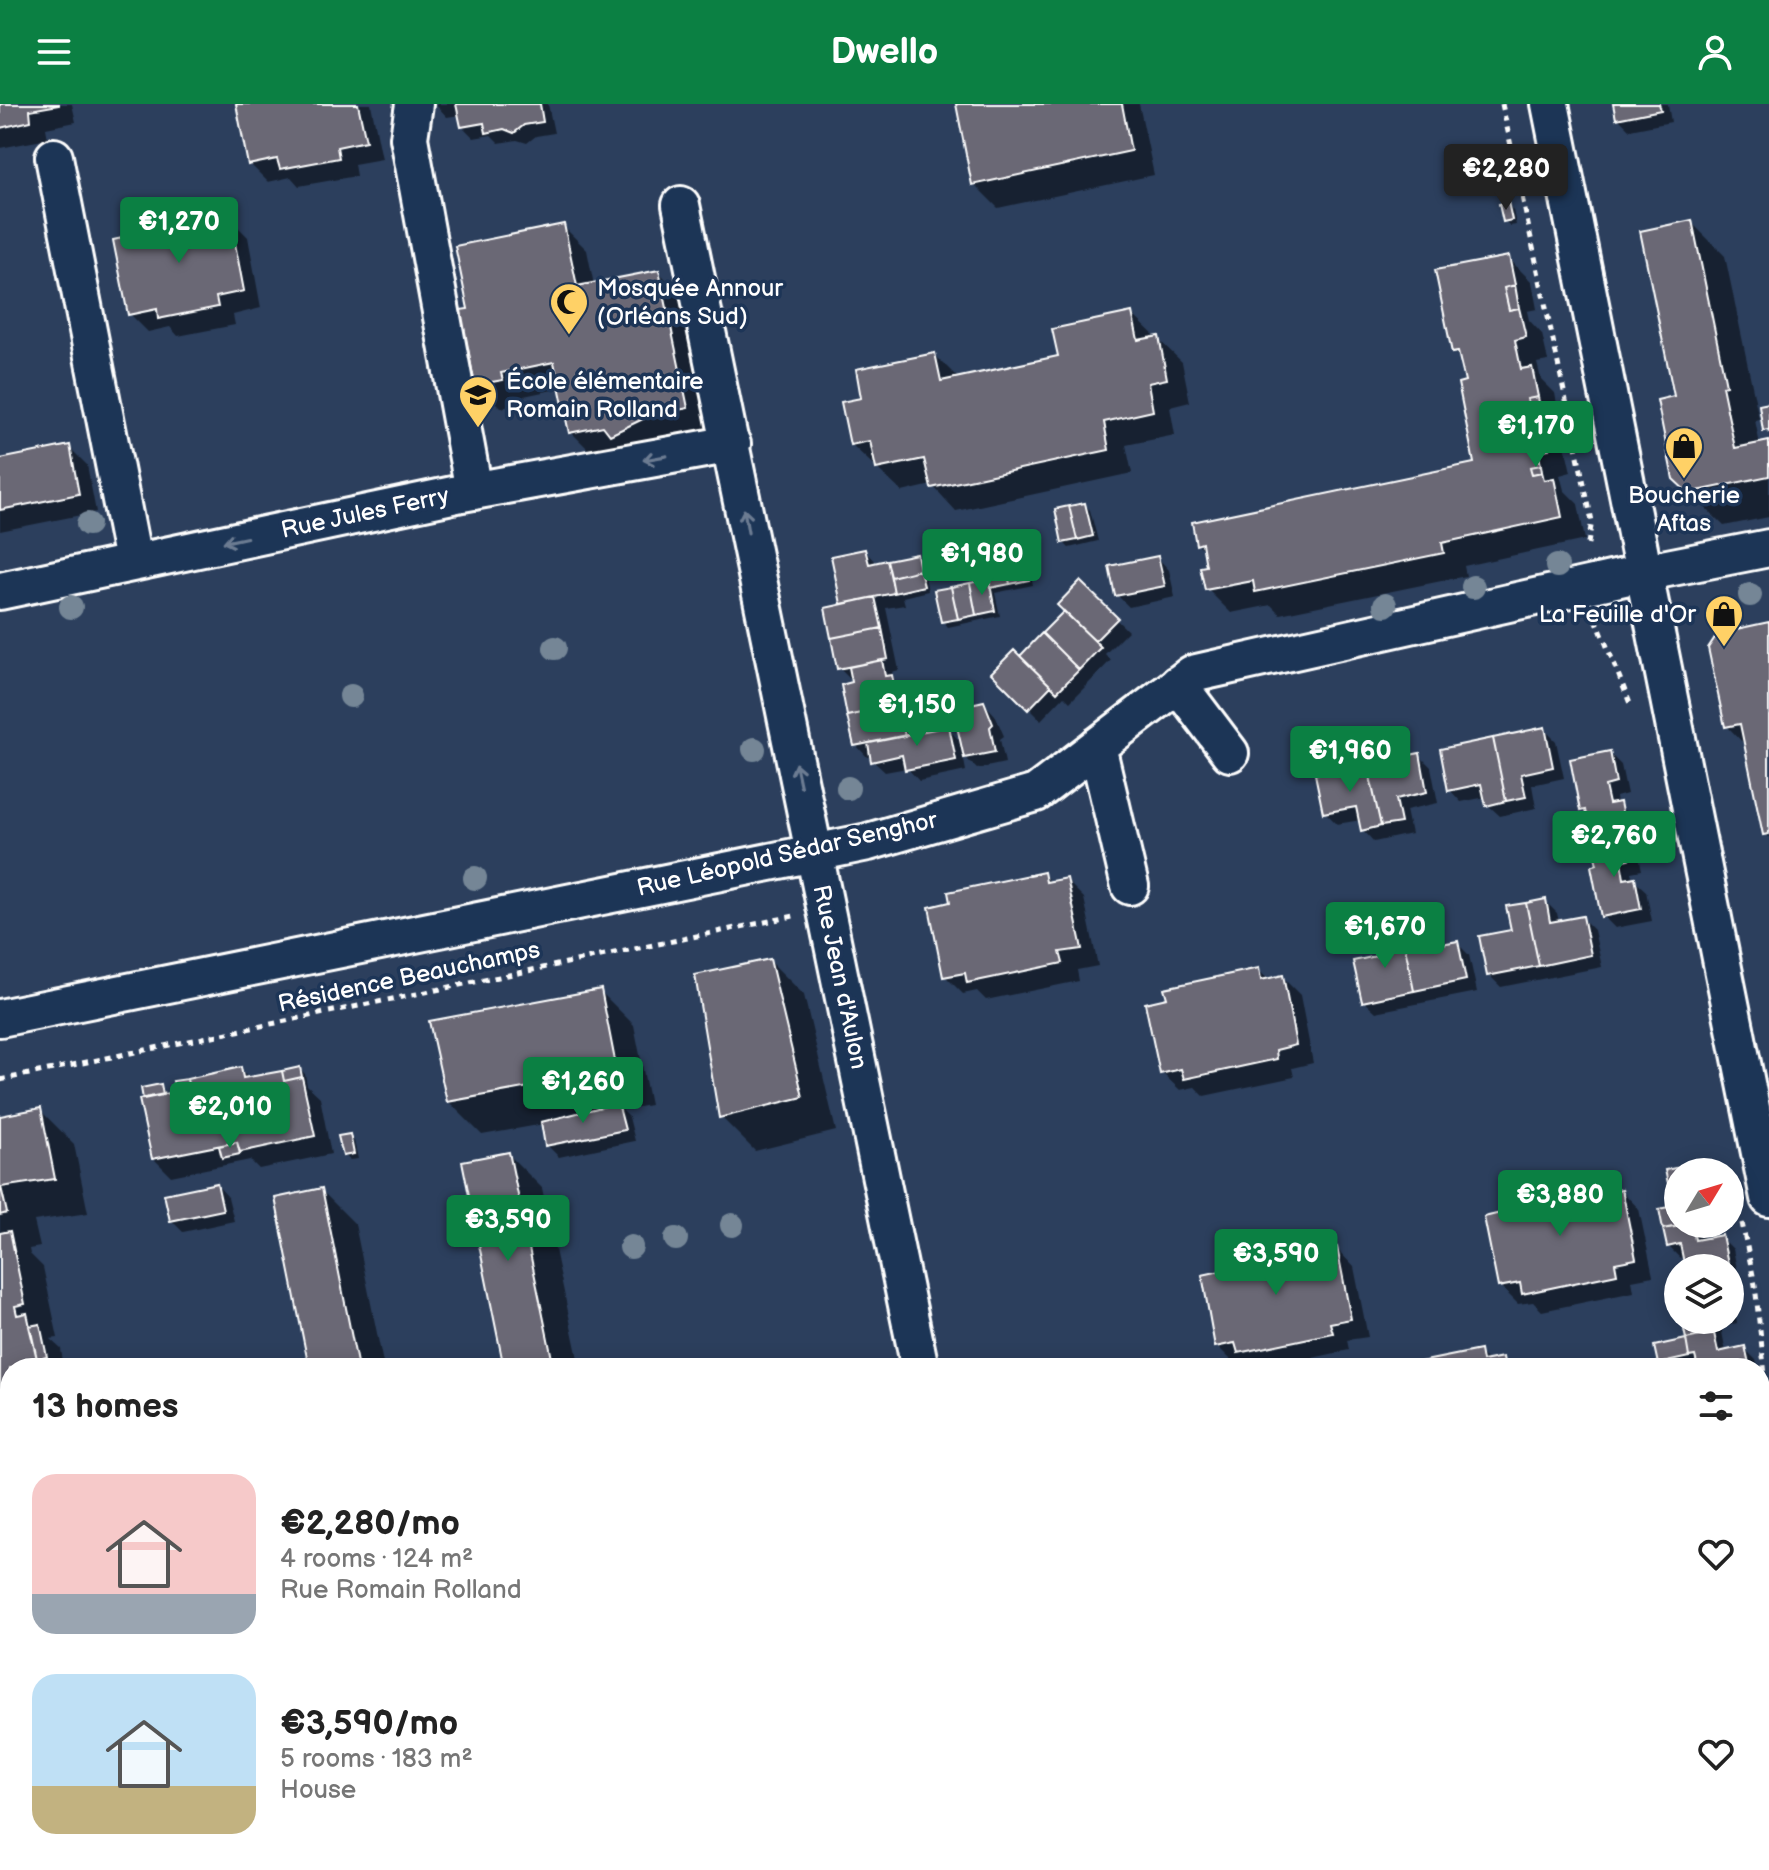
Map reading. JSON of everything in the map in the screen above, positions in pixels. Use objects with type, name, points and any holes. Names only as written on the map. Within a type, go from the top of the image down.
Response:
[{"type":"street","points":[[414,104],[409,138],[474,491]]},
{"type":"street","points":[[1550,104],[1769,1198]]},
{"type":"street","points":[[54,157],[133,561]]},
{"type":"street","name":"Rue Jean d'Aulon","points":[[681,205],[918,1358]]},
{"type":"street","name":"Rue Jules Ferry","points":[[0,591],[474,491],[732,444]]},
{"type":"street","name":"Rue Léopold Sédar Senghor","points":[[0,1018],[868,842],[1036,793],[1192,674],[1642,573],[1769,548]]},
{"type":"street","points":[[1178,684],[1230,753]]},
{"type":"street","points":[[1097,746],[1130,886]]},
{"type":"path","points":[[1502,104],[1592,521],[1585,558]]},
{"type":"path","name":"Résidence Beauchamps","points":[[0,1080],[826,909]]},
{"type":"building","points":[[0,104],[59,105],[30,110],[31,121],[0,128]]},
{"type":"building","points":[[236,104],[358,104],[366,141],[337,147],[339,158],[280,169],[277,159],[248,165]]},
{"type":"building","points":[[456,104],[540,104],[543,122],[524,125],[514,133],[504,129],[486,133],[484,123],[461,127]]},
{"type":"building","points":[[956,104],[1122,104],[1131,151],[972,185]]},
{"type":"building","points":[[1613,104],[1659,104],[1661,110],[1616,119]]},
{"type":"building","points":[[1508,202],[1512,220],[1503,222],[1499,204]]},
{"type":"building","points":[[198,211],[201,222],[230,217],[244,291],[216,297],[218,307],[158,319],[157,309],[128,315],[113,240],[141,234],[139,224]]},
{"type":"building","points":[[1692,220],[1726,385],[1722,386],[1735,448],[1769,441],[1769,476],[1688,493],[1673,479],[1657,400],[1674,396],[1640,231]]},
{"type":"building","name":"Mosquée Annour (Orléans Sud)","points":[[564,224],[577,286],[659,270],[688,408],[647,417],[610,435],[603,426],[569,433],[554,362],[501,373],[503,380],[475,385],[460,310],[468,309],[455,246]]},
{"type":"building","points":[[1509,256],[1515,285],[1504,288],[1509,310],[1519,308],[1526,337],[1515,340],[1521,369],[1532,367],[1538,397],[1527,399],[1532,421],[1542,419],[1549,449],[1538,451],[1541,465],[1530,467],[1532,474],[1542,472],[1544,480],[1554,478],[1562,517],[1442,543],[1444,553],[1255,592],[1253,581],[1205,590],[1200,567],[1206,566],[1202,543],[1196,545],[1192,522],[1474,463],[1458,383],[1465,381],[1458,352],[1452,353],[1435,270]]},
{"type":"building","points":[[1515,285],[1519,308],[1509,310],[1504,288]]},
{"type":"building","points":[[1132,312],[1138,340],[1159,336],[1167,379],[1148,383],[1153,411],[1104,422],[1109,450],[931,488],[924,459],[876,469],[870,441],[850,445],[841,402],[861,398],[856,369],[935,353],[941,381],[1058,356],[1052,329]]},
{"type":"building","points":[[1538,397],[1542,419],[1532,421],[1527,399]]},
{"type":"building","points":[[1769,403],[1769,433],[1768,430],[1763,431],[1759,405]]},
{"type":"building","points":[[70,445],[79,494],[0,510],[0,459]]},
{"type":"building","points":[[1541,465],[1542,472],[1532,474],[1530,467]]},
{"type":"building","points":[[1085,503],[1093,536],[1077,540],[1069,506]]},
{"type":"building","points":[[1069,506],[1077,540],[1062,543],[1055,509]]},
{"type":"building","points":[[1021,544],[1029,580],[1010,584],[1002,548]]},
{"type":"building","points":[[1002,548],[1010,584],[990,588],[983,551]]},
{"type":"building","points":[[865,549],[869,564],[887,560],[894,593],[841,604],[831,556]]},
{"type":"building","points":[[917,554],[920,570],[891,577],[887,560]]},
{"type":"building","points":[[1158,556],[1165,586],[1115,596],[1109,566]]},
{"type":"building","points":[[920,570],[924,586],[894,593],[891,577]]},
{"type":"building","points":[[989,579],[995,611],[976,615],[970,583]]},
{"type":"building","points":[[1080,581],[1118,618],[1095,641],[1057,605]]},
{"type":"building","points":[[970,583],[976,615],[958,619],[951,587]]},
{"type":"building","points":[[951,587],[958,619],[941,622],[934,590]]},
{"type":"building","points":[[875,597],[882,628],[831,638],[825,608]]},
{"type":"building","points":[[1064,611],[1101,647],[1079,670],[1042,633]]},
{"type":"building","points":[[1769,622],[1769,834],[1763,835],[1740,724],[1725,727],[1708,648],[1718,633]]},
{"type":"building","points":[[882,628],[888,659],[837,669],[831,638]]},
{"type":"building","points":[[1042,633],[1079,670],[1057,692],[1020,656]]},
{"type":"building","points":[[1014,650],[1051,686],[1028,710],[991,673]]},
{"type":"building","points":[[882,660],[885,676],[892,675],[898,705],[847,716],[841,685],[852,682],[849,667]]},
{"type":"building","points":[[984,701],[993,724],[990,727],[995,752],[964,758],[953,708]]},
{"type":"building","points":[[898,705],[905,736],[854,746],[847,716]]},
{"type":"building","points":[[949,726],[956,760],[905,770],[902,755],[871,762],[868,743]]},
{"type":"building","points":[[1545,727],[1553,767],[1521,774],[1526,797],[1506,801],[1493,738]]},
{"type":"building","points":[[1493,738],[1506,801],[1486,806],[1481,784],[1448,791],[1440,749]]},
{"type":"building","points":[[1610,751],[1616,783],[1605,786],[1609,804],[1620,802],[1624,822],[1589,829],[1585,810],[1580,811],[1570,759]]},
{"type":"building","points":[[1420,753],[1427,792],[1396,799],[1401,823],[1381,826],[1367,763]]},
{"type":"building","points":[[1367,763],[1381,826],[1361,831],[1356,807],[1323,813],[1315,774]]},
{"type":"building","points":[[1627,838],[1631,858],[1621,861],[1624,879],[1635,877],[1641,909],[1601,917],[1591,866],[1597,864],[1592,845]]},
{"type":"building","points":[[1044,872],[1046,882],[1067,878],[1082,949],[1060,952],[1063,963],[967,983],[965,973],[943,977],[929,907],[950,902],[948,892]]},
{"type":"building","points":[[1546,899],[1550,922],[1583,916],[1591,955],[1539,966],[1526,903]]},
{"type":"building","points":[[1526,903],[1539,966],[1487,976],[1479,936],[1511,930],[1506,906]]},
{"type":"building","points":[[1421,923],[1425,947],[1458,941],[1466,980],[1414,991],[1401,927]]},
{"type":"building","points":[[1401,927],[1414,991],[1362,1002],[1353,961],[1386,954],[1381,931]]},
{"type":"building","points":[[770,959],[803,1097],[719,1118],[695,975]]},
{"type":"building","points":[[1259,968],[1261,980],[1283,975],[1296,1045],[1276,1050],[1277,1059],[1184,1079],[1181,1069],[1160,1074],[1145,1003],[1167,998],[1164,988]]},
{"type":"building","points":[[601,989],[617,1071],[447,1102],[429,1021]]},
{"type":"building","points":[[241,1067],[243,1078],[282,1071],[284,1081],[302,1077],[315,1136],[240,1152],[237,1142],[152,1159],[139,1099],[189,1089],[187,1079]]},
{"type":"building","points":[[300,1067],[302,1077],[284,1081],[282,1071]]},
{"type":"building","points":[[187,1079],[189,1089],[176,1092],[173,1081]]},
{"type":"building","points":[[161,1084],[163,1095],[143,1099],[141,1088]]},
{"type":"building","points":[[618,1103],[625,1130],[545,1146],[541,1122]]},
{"type":"building","points":[[41,1108],[55,1179],[1,1187],[7,1213],[0,1215],[0,1116]]},
{"type":"building","points":[[350,1134],[354,1154],[343,1156],[338,1136]]},
{"type":"building","points":[[237,1142],[240,1154],[222,1158],[219,1146]]},
{"type":"building","points":[[509,1152],[552,1358],[502,1358],[462,1161]]},
{"type":"building","points":[[217,1183],[223,1210],[170,1221],[164,1194]]},
{"type":"building","points":[[1599,1183],[1601,1193],[1622,1189],[1636,1259],[1615,1263],[1617,1274],[1522,1294],[1520,1283],[1498,1287],[1484,1217],[1505,1212],[1503,1203]]},
{"type":"building","points":[[322,1188],[356,1358],[307,1358],[275,1198]]},
{"type":"building","points":[[1664,1208],[1664,1229],[1663,1229],[1659,1209]]},
{"type":"building","points":[[10,1231],[25,1304],[15,1306],[17,1315],[27,1313],[37,1358],[0,1358],[0,1233]]},
{"type":"building","points":[[1665,1238],[1723,1238],[1726,1254],[1682,1254],[1680,1244],[1667,1247]]},
{"type":"building","points":[[1314,1242],[1317,1251],[1337,1247],[1351,1319],[1330,1323],[1333,1333],[1238,1353],[1235,1343],[1215,1347],[1202,1275],[1221,1271],[1220,1261]]},
{"type":"building","points":[[40,1324],[47,1357],[37,1358],[29,1326]]},
{"type":"building","points":[[1685,1334],[1709,1334],[1686,1339]]},
{"type":"building","points":[[1714,1334],[1718,1352],[1745,1346],[1748,1358],[1695,1356],[1689,1357],[1686,1339]]},
{"type":"building","points":[[1686,1339],[1689,1357],[1657,1358],[1654,1346]]},
{"type":"building","points":[[1480,1350],[1481,1358],[1440,1358]]},
{"type":"place","name":"Mosquée Annour (Orléans Sud)","points":[[569,336]]},
{"type":"place","name":"École élémentaire Romain Rolland","points":[[478,429]]},
{"type":"place","name":"Boucherie Aftas","points":[[1684,480]]},
{"type":"place","name":"La Feuille d'Or","points":[[1724,648]]}]
